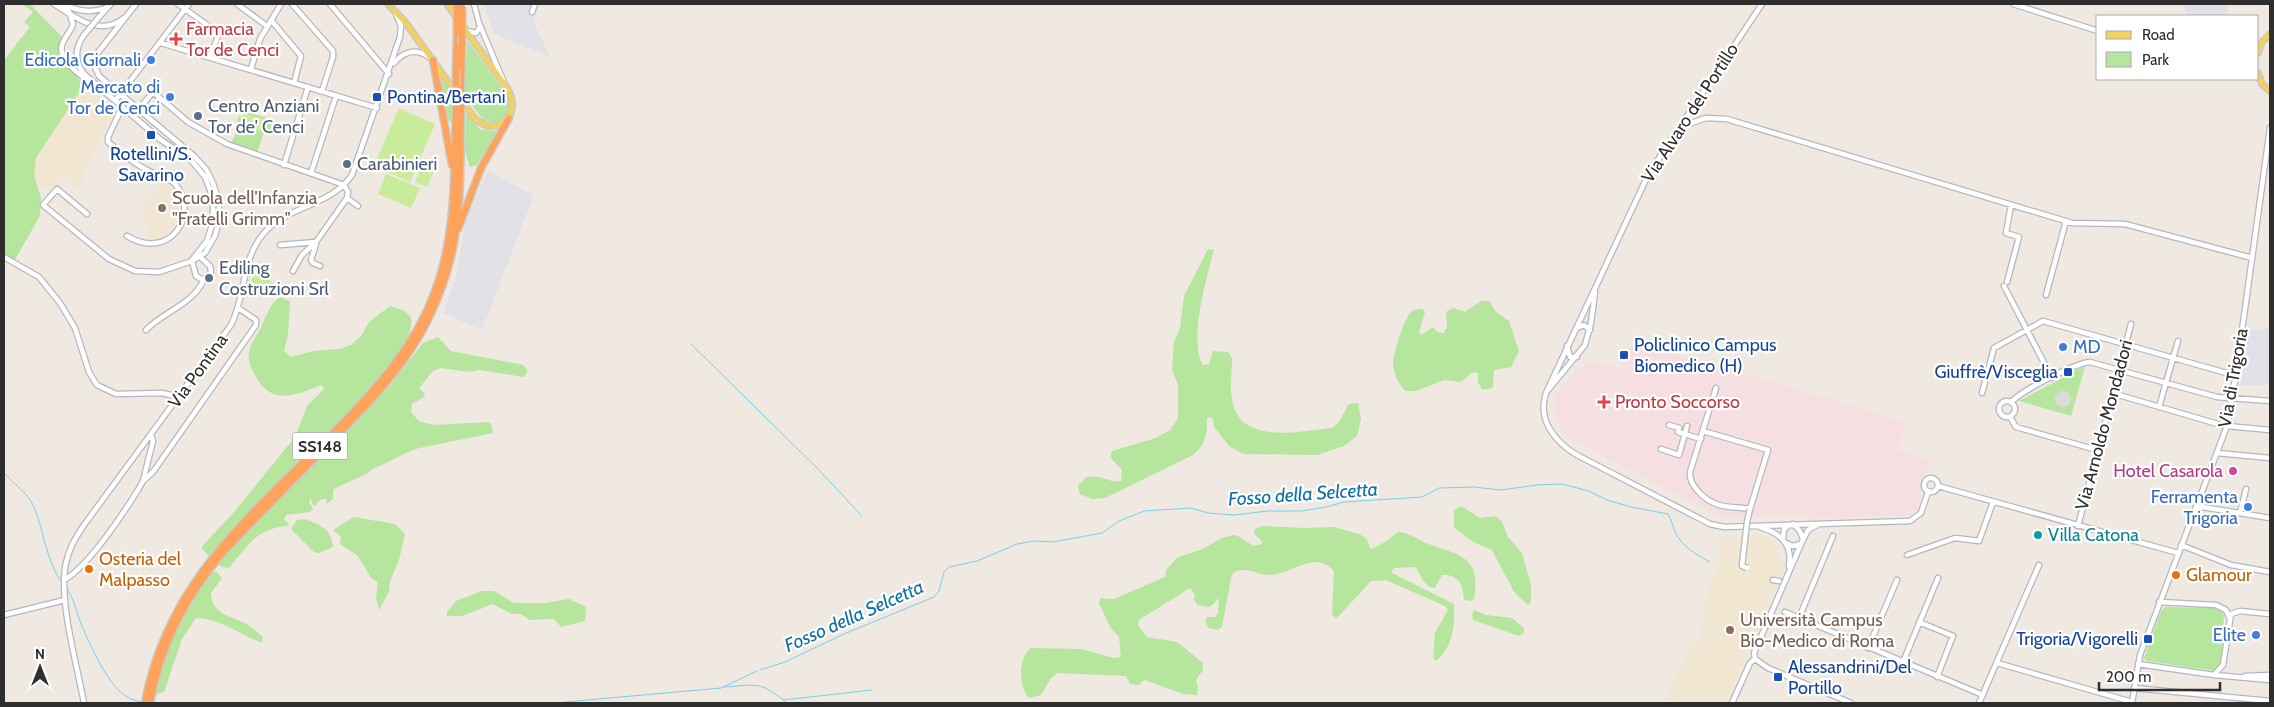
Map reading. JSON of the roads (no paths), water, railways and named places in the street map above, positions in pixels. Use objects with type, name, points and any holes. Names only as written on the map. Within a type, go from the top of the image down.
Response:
[{"type":"highway","name":"SS148","points":[[145,703],[174,627],[206,574],[225,550],[394,375],[414,346],[439,296],[454,242],[458,203],[456,32],[460,5]]},
{"type":"highway","name":"SS148","points":[[150,703],[149,693],[153,666],[169,626],[202,570],[239,528],[357,409],[388,374],[409,345],[425,315],[441,275],[449,242],[461,89],[462,45],[460,5]]},
{"type":"highway","points":[[432,60],[454,180]]},
{"type":"highway","points":[[454,242],[475,181],[510,116]]},
{"type":"main road","points":[[388,4],[406,23],[479,122],[486,126],[497,125],[510,116],[512,98],[447,4]]},
{"type":"main road","points":[[2259,50],[2261,43],[2270,34]]},
{"type":"main road","points":[[2259,76],[2262,84],[2270,91]]},
{"type":"street","points":[[54,4],[95,25],[104,27],[116,24],[130,12]]},
{"type":"street","points":[[63,4],[69,12],[72,26],[62,43],[62,51],[75,71],[92,82],[168,145],[191,160],[207,180],[212,194],[213,222],[209,236],[199,255]]},
{"type":"street","points":[[63,4],[83,11],[96,11],[109,6]]},
{"type":"street","points":[[87,214],[57,189],[43,205],[106,258],[127,269],[155,272],[192,261],[210,245],[216,232],[219,216],[218,200],[212,181],[205,168],[139,108],[98,74],[94,65],[95,57],[136,4]]},
{"type":"street","points":[[178,4],[218,33],[210,57]]},
{"type":"street","points":[[115,101],[189,4]]},
{"type":"street","points":[[237,4],[267,26]]},
{"type":"street","points":[[251,69],[257,46],[280,4]]},
{"type":"street","points":[[292,4],[333,51],[333,57],[322,91]]},
{"type":"street","points":[[330,4],[389,74]]},
{"type":"street","points":[[466,31],[478,32],[480,30],[474,4]]},
{"type":"street","points":[[532,12],[535,4]]},
{"type":"street","name":"Via Alvaro del Portillo","points":[[1546,393],[1645,179],[1762,4]]},
{"type":"street","points":[[2013,4],[2096,30]]},
{"type":"street","points":[[92,82],[81,70],[76,58],[78,46],[84,35],[109,6]]},
{"type":"street","name":"Via Pontina","points":[[84,703],[64,590],[67,559],[75,539],[225,334],[238,308],[250,255],[264,232],[276,222],[323,199],[344,184],[356,167],[391,68],[401,31],[393,9]]},
{"type":"street","points":[[271,20],[301,56],[294,82]]},
{"type":"street","points":[[479,23],[504,84]]},
{"type":"street","points":[[161,42],[377,108]]},
{"type":"street","points":[[391,68],[400,56],[409,52],[420,52],[432,60]]},
{"type":"street","points":[[284,165],[308,87]]},
{"type":"street","points":[[139,108],[152,92],[188,122],[237,149],[344,184],[348,192],[347,198],[316,242],[302,255],[293,271]]},
{"type":"street","points":[[311,174],[336,96]]},
{"type":"street","points":[[122,107],[108,137],[108,142],[144,168],[173,182],[181,193],[184,206],[177,231],[167,240],[148,244],[127,236]]},
{"type":"street","points":[[1679,128],[1706,118],[1727,119],[2080,225],[2125,224],[2252,258]]},
{"type":"street","name":"Via di Trigoria","points":[[2132,703],[2138,664],[2159,602],[2227,426],[2270,128]]},
{"type":"street","points":[[168,145],[173,138]]},
{"type":"street","points":[[347,198],[358,206]]},
{"type":"street","points":[[2011,205],[2006,234],[2019,237],[2005,284],[2026,330],[2052,378]]},
{"type":"street","points":[[2046,295],[2066,221]]},
{"type":"street","points":[[280,245],[316,242]]},
{"type":"street","points":[[316,242],[312,260],[313,263],[320,266]]},
{"type":"street","points":[[146,330],[156,320],[189,299],[204,279],[210,276],[211,269],[208,262],[199,255]]},
{"type":"street","points":[[4,257],[37,276],[60,302],[75,328],[90,372],[98,385],[108,391],[120,394],[162,393],[179,397]]},
{"type":"street","points":[[192,261],[194,274],[199,279],[204,279]]},
{"type":"street","name":"Via Alvaro del Portillo","points":[[1546,393],[1585,345],[1590,330],[1598,280]]},
{"type":"street","points":[[64,581],[75,573],[92,554],[129,504],[143,481],[159,464],[256,325],[256,320],[238,308]]},
{"type":"street","points":[[1982,393],[1994,348],[2043,320],[2230,374]]},
{"type":"street","name":"Via Arnoldo Mondadori","points":[[2078,526],[2131,324]]},
{"type":"street","points":[[1576,328],[1584,325],[1590,330]]},
{"type":"street","points":[[2159,407],[2178,342]]},
{"type":"street","points":[[1568,345],[1570,356],[1577,357]]},
{"type":"street","points":[[2010,417],[2002,416],[1999,408],[2003,402],[2011,402],[2021,394],[2085,362],[2097,363],[2212,396],[2232,399],[2270,400]]},
{"type":"street","points":[[1716,388],[1690,472],[1692,484],[1702,495],[1717,504],[1750,509]]},
{"type":"street","points":[[1546,393],[1544,406],[1546,422],[1553,435],[1565,446],[1710,524],[1724,527],[1912,521],[1922,512],[1928,492]]},
{"type":"street","points":[[2112,393],[2221,425]]},
{"type":"street","points":[[2010,417],[2015,409],[2011,402]]},
{"type":"street","points":[[2010,417],[2016,427],[2097,450]]},
{"type":"street","points":[[1669,425],[1679,428],[1678,432],[1701,439]]},
{"type":"street","points":[[1662,449],[1678,455],[1687,426]]},
{"type":"street","points":[[2227,426],[2270,430]]},
{"type":"street","points":[[1703,431],[1768,450],[1747,522],[1742,566],[1748,568]]},
{"type":"street","points":[[143,481],[153,441],[151,435]]},
{"type":"street","points":[[2216,453],[2270,458]]},
{"type":"street","points":[[1928,492],[1924,487],[1927,479],[1935,479],[1938,486]]},
{"type":"street","points":[[1938,486],[2178,554]]},
{"type":"street","points":[[1928,492],[1935,490],[1938,486]]},
{"type":"street","points":[[2240,513],[2246,489]]},
{"type":"street","points":[[1907,556],[1955,538],[1980,540],[1993,502]]},
{"type":"street","points":[[2196,506],[2270,518]]},
{"type":"street","points":[[1788,573],[1790,560],[1784,530],[1790,524]]},
{"type":"street","points":[[1790,524],[1800,531],[1802,542]]},
{"type":"street","points":[[1821,524],[1809,529],[1802,542],[1754,653],[1755,659],[1768,668],[1851,703]]},
{"type":"street","points":[[1756,526],[1774,532],[1793,546],[1802,542]]},
{"type":"street","points":[[1799,618],[1833,536]]},
{"type":"street","points":[[2181,545],[2232,565],[2270,572]]},
{"type":"street","points":[[1980,703],[2039,565]]},
{"type":"street","points":[[1903,662],[1938,578]]},
{"type":"street","points":[[1868,648],[1896,580]]},
{"type":"street","points":[[4,615],[65,600]]},
{"type":"street","points":[[2159,602],[2216,605],[2226,610],[2229,617],[2223,665],[2214,675]]},
{"type":"street","points":[[2229,617],[2232,613],[2238,611],[2270,614]]},
{"type":"street","points":[[1786,612],[1983,696]]},
{"type":"street","points":[[1919,622],[1953,636],[1937,676]]},
{"type":"street","points":[[1732,703],[1750,662],[1755,659]]},
{"type":"street","points":[[1997,664],[2132,703]]},
{"type":"street","points":[[2138,664],[2214,675],[2270,680]]},
{"type":"street","points":[[2223,665],[2230,676]]},
{"type":"street","points":[[2241,677],[2252,674],[2269,675]]},
{"type":"street","points":[[2134,688],[2270,702]]},
{"type":"waterway","points":[[691,344],[819,470],[861,515]]},
{"type":"waterway","points":[[4,473],[31,501],[37,514],[52,565],[62,582]]},
{"type":"waterway","name":"Fosso della Selcetta","points":[[760,670],[785,662],[844,634],[934,597],[939,591],[944,572],[949,567],[977,561],[1017,544],[1034,541],[1053,542],[1102,533],[1119,521],[1144,511],[1191,508],[1208,513],[1234,515],[1268,511],[1301,511],[1344,502],[1422,497],[1439,488],[1473,487],[1501,490],[1562,484],[1589,491],[1607,500],[1631,507],[1668,514],[1678,538],[1690,550],[1710,562]]},
{"type":"waterway","points":[[66,587],[90,644],[107,675],[120,692],[129,698],[142,702]]},
{"type":"waterway","points":[[554,703],[721,688],[757,671]]},
{"type":"waterway","points":[[724,687],[751,685],[764,687],[787,703]]},
{"type":"waterway","points":[[783,700],[872,690]]},
{"type":"place","name":"Farmacia Tor de Cenci","points":[[176,39]]},
{"type":"place","name":"Edicola Giornali","points":[[151,60]]},
{"type":"place","name":"Mercato di Tor de Cenci","points":[[170,97]]},
{"type":"place","name":"Pontina/Bertani","points":[[377,97]]},
{"type":"place","name":"Centro Anziani Tor de' Cenci","points":[[198,116]]},
{"type":"place","name":"Rotellini/S. Savarino","points":[[151,135]]},
{"type":"place","name":"Carabinieri","points":[[347,164]]},
{"type":"place","name":"Scuola dell'Infanzia \"Fratelli Grimm\"","points":[[162,208]]},
{"type":"place","name":"Ediling Costruzioni Srl","points":[[209,278]]},
{"type":"place","name":"MD","points":[[2063,347]]},
{"type":"place","name":"Policlinico Campus Biomedico (H)","points":[[1624,355]]},
{"type":"place","name":"Giuffrè/Visceglia","points":[[2068,372]]},
{"type":"place","name":"Pronto Soccorso","points":[[1604,402]]},
{"type":"place","name":"Hotel Casarola","points":[[2233,471]]},
{"type":"place","name":"Ferramenta Trigoria","points":[[2248,507]]},
{"type":"place","name":"Villa Catona","points":[[2038,535]]},
{"type":"place","name":"Osteria del Malpasso","points":[[89,569]]},
{"type":"place","name":"Glamour","points":[[2176,575]]},
{"type":"place","name":"Università Campus Bio-Medico di Roma","points":[[1730,630]]},
{"type":"place","name":"Elite","points":[[2256,635]]},
{"type":"place","name":"Trigoria/Vigorelli","points":[[2148,639]]},
{"type":"place","name":"Alessandrini/Del Portillo","points":[[1778,677]]}]
